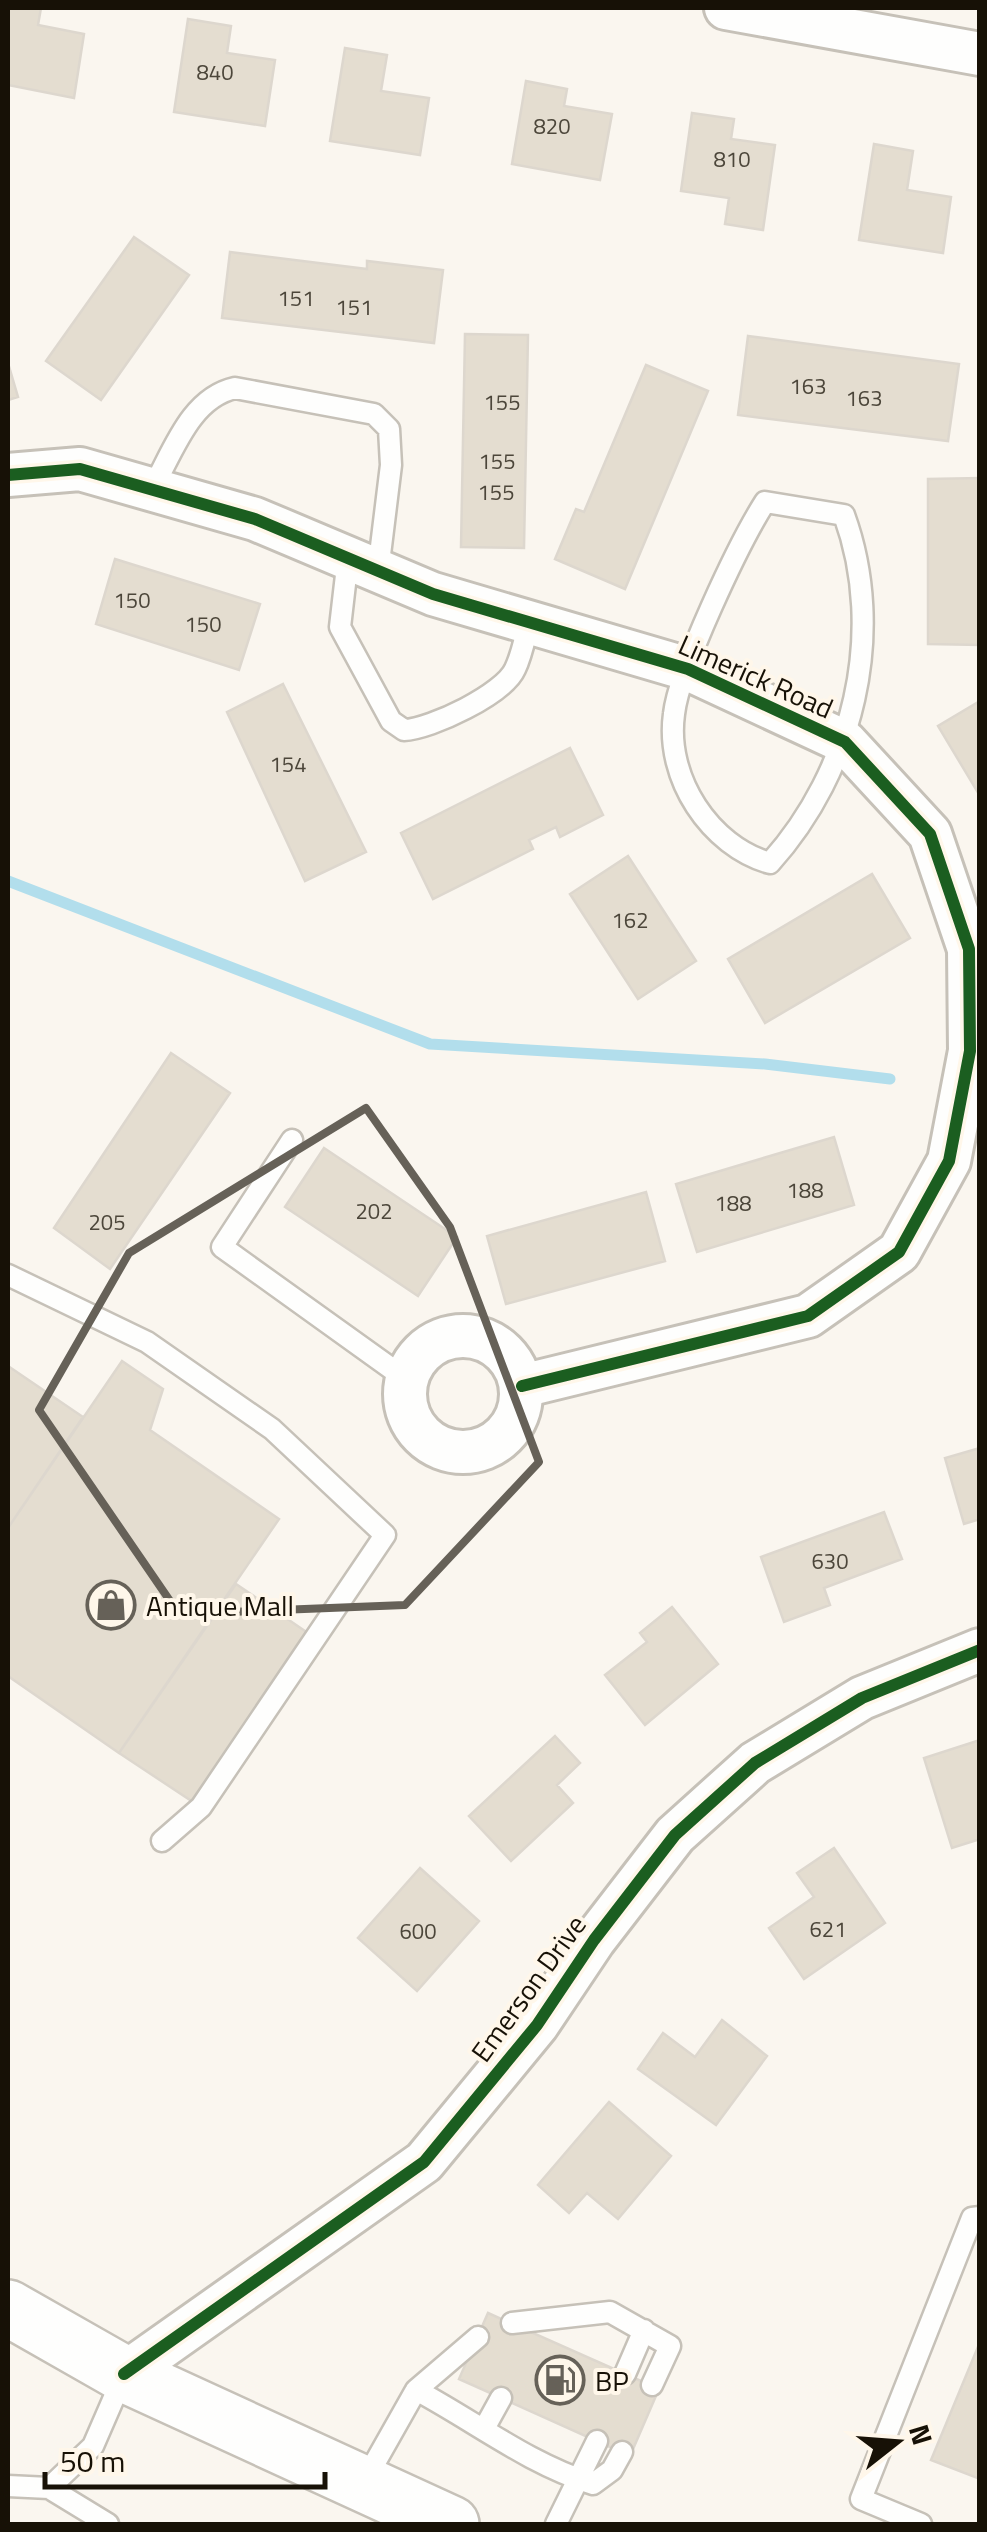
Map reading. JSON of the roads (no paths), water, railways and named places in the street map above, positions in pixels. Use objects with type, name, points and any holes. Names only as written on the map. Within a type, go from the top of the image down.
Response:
[{"type":"main road","points":[[8,2308],[124,2374],[450,2524]]},
{"type":"street","points":[[726,8],[914,24],[980,54]]},
{"type":"street","name":"Limerick Road","points":[[8,475],[80,469],[255,518],[433,594],[688,669],[844,742],[930,834],[969,949],[970,1051],[949,1162],[899,1252],[808,1316],[522,1386]]},
{"type":"street","points":[[466,1336],[498,1347],[514,1364],[522,1386],[520,1409],[502,1438],[472,1452],[448,1452],[428,1442],[412,1424],[404,1402],[406,1379],[416,1358],[433,1343],[466,1336]]},
{"type":"street","name":"Emerson Drive","points":[[124,2374],[424,2162],[537,2024],[594,1940],[674,1835],[756,1763],[862,1698],[980,1650]]},
{"type":"lane","points":[[152,490],[191,419],[220,391],[235,388],[374,414],[389,429],[391,465],[363,564],[340,627],[391,721],[404,730],[436,723],[504,684],[515,670],[529,622]]},
{"type":"lane","points":[[765,502],[844,515],[857,550],[862,668],[844,742],[770,863],[742,855],[713,830],[678,773],[673,715],[688,669],[750,526],[765,502]]},
{"type":"lane","points":[[292,1140],[222,1248],[406,1379]]},
{"type":"lane","points":[[8,1275],[147,1342],[272,1429],[385,1535],[201,1807],[162,1841]]},
{"type":"lane","points":[[921,2524],[860,2499],[972,2218],[980,2218]]},
{"type":"lane","points":[[512,2323],[538,2325],[610,2312],[670,2346],[652,2385]]},
{"type":"lane","points":[[625,2374],[644,2330]]},
{"type":"lane","points":[[363,2484],[416,2390],[478,2337]]},
{"type":"lane","points":[[49,2488],[94,2446],[124,2374]]},
{"type":"lane","points":[[416,2390],[485,2427],[508,2448],[579,2480],[593,2484],[612,2470],[622,2452]]},
{"type":"lane","points":[[485,2427],[501,2398]]},
{"type":"lane","points":[[556,2524],[597,2441]]},
{"type":"lane","points":[[8,2486],[49,2488],[108,2524]]},
{"type":"waterway","points":[[8,881],[430,1044],[765,1064],[890,1079]]},
{"type":"place","name":"Antique Mall","points":[[111,1605]]},
{"type":"place","name":"BP","points":[[560,2380]]}]
